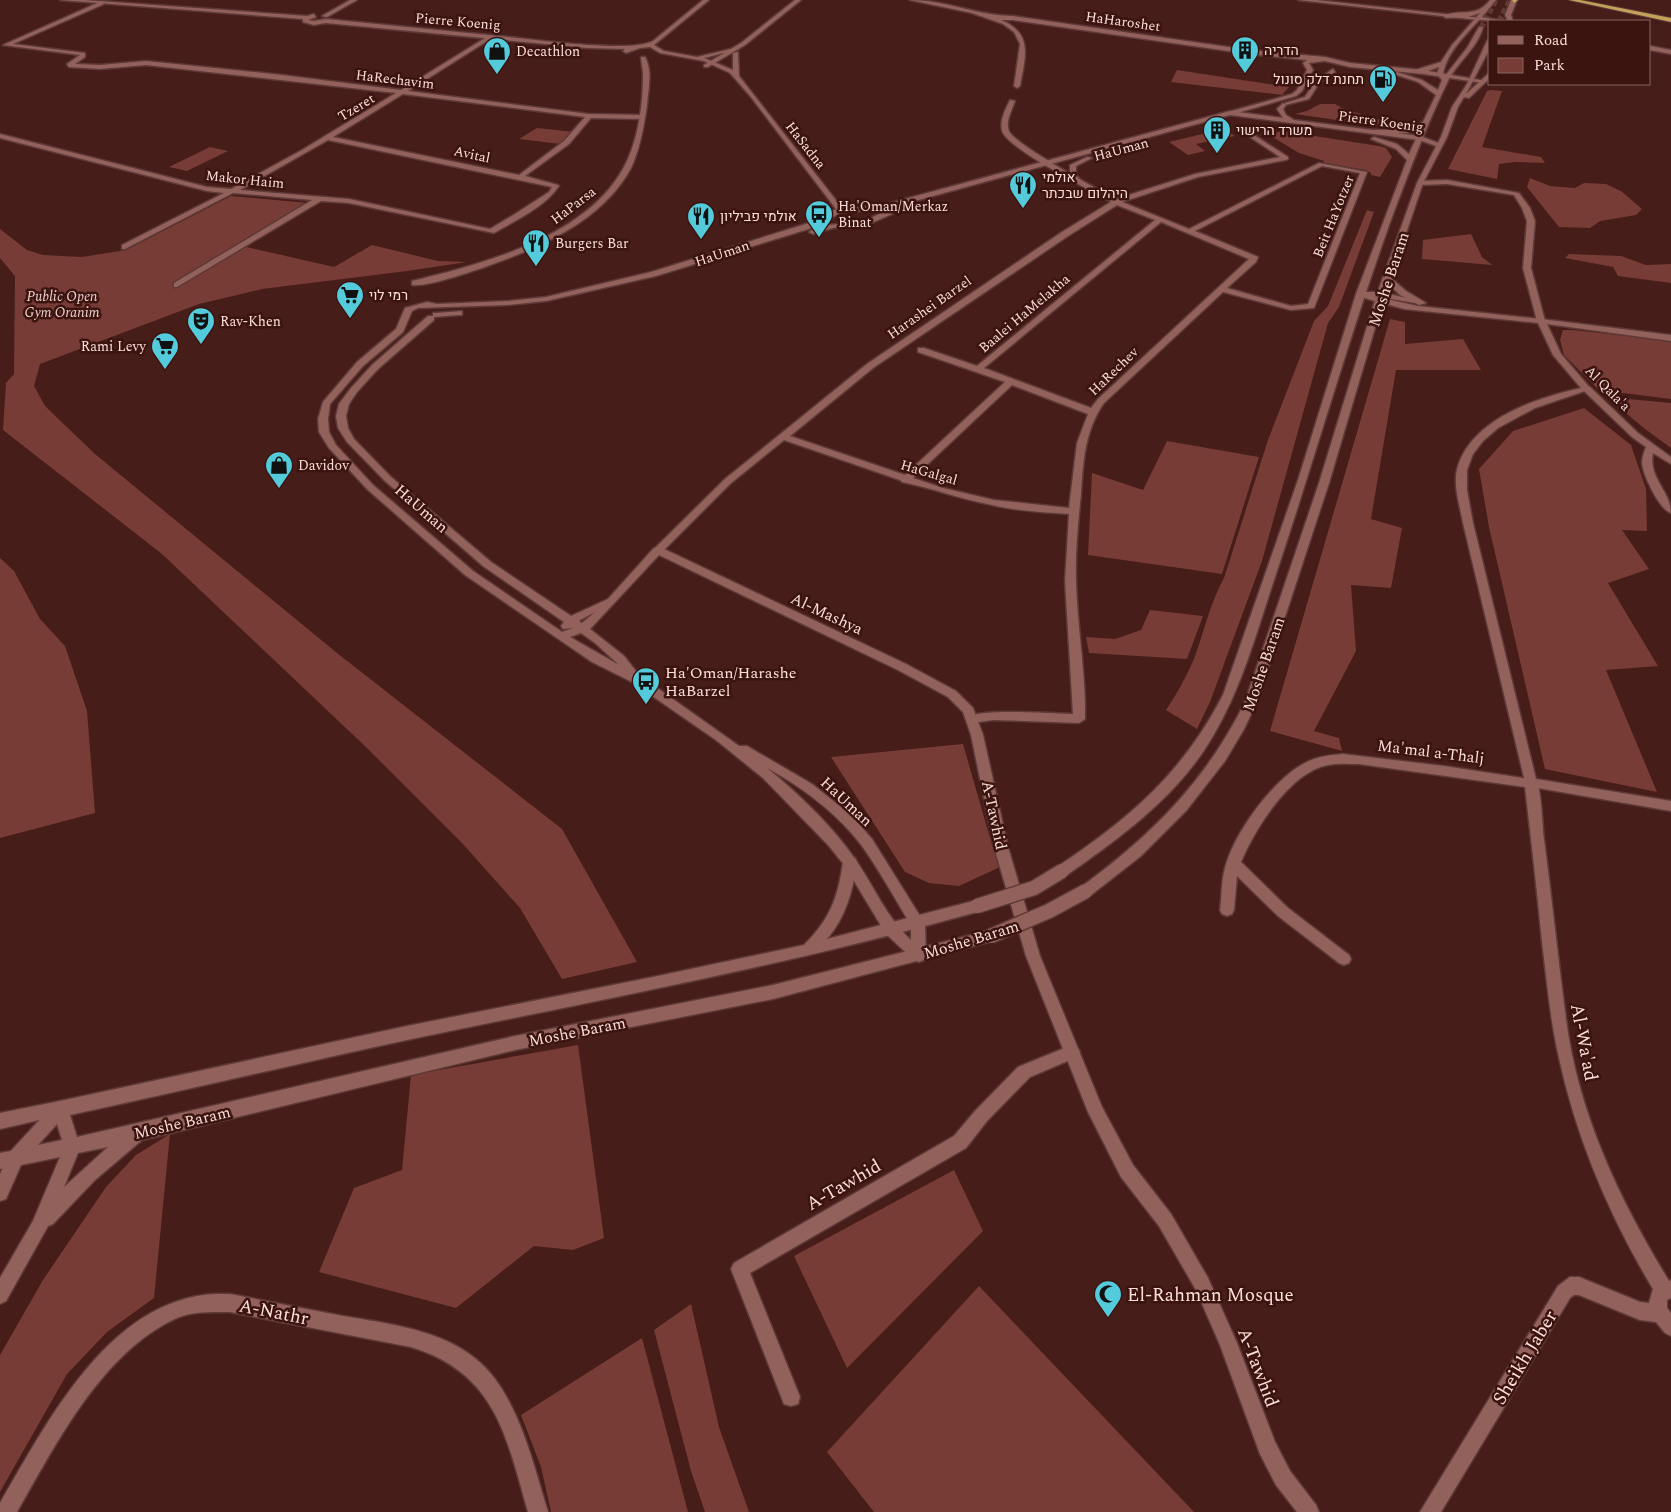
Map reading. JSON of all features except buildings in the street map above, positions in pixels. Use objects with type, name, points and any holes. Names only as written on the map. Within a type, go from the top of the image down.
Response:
[{"type":"highway","points":[[1572,0],[1671,18]]},
{"type":"highway","points":[[1587,0],[1671,18]]},
{"type":"street","points":[[63,0],[164,7]]},
{"type":"street","points":[[104,2],[112,0],[127,1],[164,7]]},
{"type":"street","points":[[325,18],[354,0]]},
{"type":"street","points":[[648,46],[706,0]]},
{"type":"street","points":[[653,57],[662,52],[696,57],[712,64],[729,59],[738,49],[798,0]]},
{"type":"street","points":[[912,0],[960,8],[993,18],[1018,34],[1022,42],[1017,86]]},
{"type":"street","points":[[1301,0],[1488,22]]},
{"type":"street","points":[[1440,74],[1443,63],[1476,19],[1487,10],[1493,0]]},
{"type":"street","points":[[1510,20],[1508,15],[1514,0]]},
{"type":"street","name":"HaRechavim","points":[[104,2],[6,45],[83,54],[83,56],[68,65],[74,66],[100,67],[146,63],[282,77],[589,116],[642,117]]},
{"type":"street","name":"Pierre Koenig","points":[[164,7],[307,18],[305,22],[310,23],[325,18],[588,46],[632,48],[648,46]]},
{"type":"street","points":[[1446,16],[1487,10]]},
{"type":"street","points":[[1421,13],[1488,20]]},
{"type":"street","name":"HaHaroshet","points":[[993,18],[1006,17],[1032,20],[1249,52],[1330,60],[1341,64]]},
{"type":"street","name":"Moshe Baram","points":[[0,1121],[456,1023],[682,978],[807,951],[918,924],[1034,888],[1104,843],[1176,778],[1191,760],[1220,715],[1229,695],[1303,480],[1360,294],[1410,160],[1447,78],[1469,49],[1481,28]]},
{"type":"street","name":"Tzeret","points":[[125,247],[231,192],[327,138],[403,93],[490,37]]},
{"type":"street","name":"Moshe Baram","points":[[8,1160],[140,1132],[515,1043],[774,992],[918,956],[991,936],[1049,911],[1086,891],[1122,866],[1168,822],[1208,777],[1240,726],[1251,702],[1324,483],[1380,298],[1420,183],[1447,129],[1455,107],[1471,82],[1488,45]]},
{"type":"street","name":"Pierre Koenig","points":[[588,46],[643,58],[653,57],[712,64]]},
{"type":"street","points":[[648,46],[660,48],[662,52]]},
{"type":"street","points":[[630,56],[632,48]]},
{"type":"street","points":[[1651,48],[1671,52]]},
{"type":"street","points":[[696,57],[738,49]]},
{"type":"street","points":[[736,76],[738,49]]},
{"type":"street","name":"HaHaroshet","points":[[1249,52],[1320,70],[1333,71]]},
{"type":"street","name":"HaParsa","points":[[418,291],[449,276],[493,262],[537,244],[572,224],[602,200],[623,175],[638,141],[646,65],[643,58]]},
{"type":"street","points":[[1308,66],[1307,61],[1315,59]]},
{"type":"street","points":[[1414,71],[1429,69],[1443,63]]},
{"type":"street","name":"HaSadna","points":[[712,64],[736,76],[840,210]]},
{"type":"street","name":"HaSadna","points":[[712,64],[753,96]]},
{"type":"street","points":[[1341,64],[1440,74],[1447,78]]},
{"type":"street","name":"HaUman","points":[[1231,116],[1246,115],[1308,98],[1318,81],[1333,71],[1342,69],[1341,64]]},
{"type":"street","name":"HaUman","points":[[918,956],[891,930],[850,862],[834,842],[790,797],[720,737],[636,679],[596,659],[560,636],[462,567],[370,487],[332,446],[324,432],[322,419],[326,404],[360,364],[400,330],[409,310],[422,304],[524,302],[581,292],[672,269],[812,225],[840,210],[879,208],[1051,165],[1089,158],[1231,116],[1294,95],[1299,91],[1310,70],[1308,66]]},
{"type":"street","points":[[1345,71],[1447,78],[1481,83]]},
{"type":"street","points":[[1397,74],[1424,82],[1434,89],[1439,96]]},
{"type":"street","points":[[1455,107],[1488,76]]},
{"type":"street","name":"HaRechev","points":[[972,719],[993,716],[1079,720],[1080,686],[1071,592],[1074,512],[1081,444],[1085,428],[1092,412],[1102,401],[1254,257],[1116,202],[1051,165],[1016,142],[1006,132],[1005,120],[1012,102]]},
{"type":"street","points":[[1283,105],[1280,109],[1281,114],[1297,122]]},
{"type":"street","name":"Pierre Koenig","points":[[1246,115],[1297,122],[1417,145],[1439,144]]},
{"type":"street","points":[[520,177],[573,138],[589,116]]},
{"type":"street","points":[[1051,165],[1231,116]]},
{"type":"street","name":"Pierre Koenig","points":[[1231,116],[1373,136],[1420,138],[1439,144]]},
{"type":"street","points":[[1373,136],[1407,131],[1427,123]]},
{"type":"street","name":"Makor Haim","points":[[0,136],[184,184],[231,192],[320,198],[380,207],[491,231]]},
{"type":"street","name":"Harashei Barzel","points":[[560,636],[583,629],[597,618],[612,599],[658,550],[728,481],[782,436],[870,366],[1025,259],[1116,202],[1197,175],[1286,158],[1252,136]]},
{"type":"street","points":[[1373,136],[1395,146],[1405,153],[1410,160]]},
{"type":"street","name":"Avital","points":[[327,138],[556,186],[551,193],[518,216],[491,231]]},
{"type":"street","points":[[1079,182],[1072,174],[1073,165],[1089,158]]},
{"type":"street","name":"Beit HaYotzer","points":[[1190,231],[1321,164],[1364,172],[1311,306],[1302,308],[1284,306],[1222,289]]},
{"type":"street","name":"HaUman","points":[[636,679],[608,647],[487,564],[388,479],[356,446],[343,428],[341,416],[344,404],[354,390],[374,367],[434,317],[524,310],[586,298],[660,280],[822,229],[862,224],[879,215],[1051,165]]},
{"type":"street","name":"Al Qala'a","points":[[1420,183],[1455,182],[1516,193],[1526,208],[1530,221],[1527,268],[1541,321],[1557,355],[1587,389],[1635,435],[1671,462]]},
{"type":"street","points":[[177,285],[320,198]]},
{"type":"street","points":[[857,209],[868,213],[870,219]]},
{"type":"street","points":[[832,214],[834,221],[850,226]]},
{"type":"street","name":"Baalei HaMelakha","points":[[1092,412],[978,369],[1159,220]]},
{"type":"street","points":[[1387,278],[1403,293],[1422,303]]},
{"type":"street","points":[[418,291],[435,305],[440,310],[434,317],[416,320],[409,318],[409,310],[418,291]]},
{"type":"street","points":[[1360,294],[1422,303],[1453,311]]},
{"type":"street","points":[[1380,298],[1405,307],[1541,321],[1671,338]]},
{"type":"street","points":[[921,350],[978,369]]},
{"type":"street","points":[[905,480],[1010,382]]},
{"type":"street","name":"Al-Wa'ad","points":[[1587,389],[1536,405],[1502,420],[1474,444],[1465,458],[1462,472],[1462,490],[1531,783],[1559,1022],[1565,1056],[1584,1124],[1614,1201],[1637,1248],[1668,1290]]},
{"type":"street","name":"HaGalgal","points":[[782,436],[905,480],[994,503],[1074,512]]},
{"type":"street","points":[[1651,446],[1646,454],[1647,469],[1660,496],[1671,510]]},
{"type":"street","name":"Al-Mashya","points":[[658,550],[902,667],[952,694],[963,703],[972,719]]},
{"type":"street","name":"Harashei Barzel","points":[[560,636],[570,621],[612,599]]},
{"type":"street","name":"A-Tawhid","points":[[972,719],[1001,847],[1033,956],[1096,1112],[1127,1171],[1165,1220],[1202,1284],[1228,1344],[1267,1447],[1283,1478],[1309,1512]]},
{"type":"street","name":"HaUman","points":[[720,737],[783,770],[847,820],[867,843],[887,872],[918,924]]},
{"type":"street","name":"Ma'mal a-Thalj","points":[[1227,910],[1233,863],[1251,829],[1280,789],[1300,772],[1326,760],[1357,760],[1420,767],[1671,806]]},
{"type":"street","points":[[807,951],[823,936],[835,920],[847,888],[850,862]]},
{"type":"street","points":[[1233,863],[1282,912],[1344,960]]},
{"type":"street","points":[[918,924],[918,956]]},
{"type":"street","name":"A-Tawhid","points":[[791,1398],[740,1269],[960,1142],[981,1116],[1024,1072],[1072,1052]]},
{"type":"street","points":[[0,1193],[8,1160],[60,1109],[72,1147],[39,1227],[0,1295]]},
{"type":"street","points":[[39,1227],[80,1181],[108,1156],[140,1132]]},
{"type":"street","name":"Sheikh Jaber","points":[[1430,1512],[1564,1292],[1570,1286],[1579,1286],[1666,1320]]},
{"type":"street","points":[[1666,1320],[1658,1299],[1668,1290]]},
{"type":"street","name":"A-Nathr","points":[[6,1512],[55,1429],[100,1367],[139,1330],[171,1312],[203,1302],[230,1303],[415,1338],[448,1351],[476,1371],[497,1400],[516,1439],[538,1512]]},
{"type":"green space","points":[[1177,70],[1289,87],[1282,95],[1171,82]]},
{"type":"green space","points":[[1487,91],[1502,91],[1482,147],[1541,157],[1545,163],[1515,162],[1499,164],[1497,179],[1448,169]]},
{"type":"green space","points":[[1320,104],[1335,104],[1344,109],[1391,123],[1393,127],[1295,114],[1307,111]]},
{"type":"green space","points":[[537,128],[575,132],[561,144],[519,139]]},
{"type":"green space","points":[[1223,129],[1235,136],[1196,144],[1205,151],[1188,155],[1169,142]]},
{"type":"green space","points":[[1282,131],[1379,146],[1386,148],[1392,157],[1380,177],[1371,175],[1366,170],[1324,163],[1324,161],[1299,153],[1269,135]]},
{"type":"green space","points":[[210,147],[228,151],[187,171],[169,167]]},
{"type":"green space","points":[[1530,178],[1550,186],[1575,188],[1584,183],[1606,184],[1621,191],[1642,209],[1636,215],[1600,221],[1590,228],[1559,227],[1527,187]]},
{"type":"green space","name":"Public Open Gym Oranim","points":[[231,196],[308,203],[238,245],[334,267],[372,245],[438,261],[467,262],[262,289],[199,304],[40,364],[34,386],[45,406],[95,454],[337,653],[562,829],[637,962],[562,979],[520,908],[462,843],[368,749],[162,554],[3,430],[6,383],[14,374],[15,276],[0,258],[0,229],[27,250],[43,255],[82,257],[126,250]]},
{"type":"green space","points":[[1367,210],[1374,212],[1339,307],[1328,323],[1262,561],[1210,702],[1197,729],[1166,710],[1194,659],[1211,607],[1224,578],[1268,440],[1314,321],[1328,306]]},
{"type":"green space","points":[[1471,234],[1482,257],[1492,265],[1422,259],[1423,240]]},
{"type":"green space","points":[[1569,254],[1621,256],[1646,265],[1671,264],[1671,283],[1618,276],[1613,267],[1565,258]]},
{"type":"green space","points":[[1390,319],[1405,322],[1405,344],[1463,339],[1481,370],[1396,370],[1371,519],[1402,528],[1391,588],[1351,585],[1356,651],[1314,731],[1339,738],[1342,751],[1270,731]]},
{"type":"green space","points":[[1563,330],[1671,341],[1671,399],[1599,390],[1564,355],[1560,340]]},
{"type":"green space","points":[[1607,397],[1671,403],[1671,448],[1645,429]]},
{"type":"green space","points":[[1584,408],[1631,445],[1646,489],[1647,531],[1622,530],[1649,569],[1608,583],[1658,666],[1606,670],[1657,792],[1545,769],[1489,527],[1479,469],[1513,431]]},
{"type":"green space","points":[[1167,441],[1259,457],[1222,574],[1088,555],[1092,473],[1143,490]]},
{"type":"green space","points":[[0,558],[14,571],[40,619],[65,646],[87,711],[95,813],[0,838]]},
{"type":"green space","points":[[1150,610],[1203,616],[1187,659],[1089,653],[1086,637],[1115,639],[1141,630]]},
{"type":"green space","points":[[963,744],[1000,867],[959,886],[929,883],[905,872],[831,757]]},
{"type":"green space","points":[[578,1045],[604,1238],[573,1250],[534,1246],[456,1308],[319,1272],[354,1188],[402,1170],[411,1075]]},
{"type":"green space","points":[[170,1134],[154,1298],[107,1332],[67,1374],[0,1492],[0,1355],[43,1280],[106,1187],[136,1155]]},
{"type":"green space","points":[[954,1170],[983,1231],[847,1368],[794,1256]]},
{"type":"green space","points":[[979,1286],[1194,1512],[874,1512],[827,1452]]},
{"type":"green space","points":[[691,1304],[719,1427],[749,1512],[705,1512],[691,1471],[654,1330]]},
{"type":"green space","points":[[642,1338],[688,1512],[551,1512],[541,1467],[521,1415]]},
{"type":"tunnel","points":[[1481,28],[1496,0]]},
{"type":"tunnel","points":[[1500,20],[1510,0]]},
{"type":"place","name":"הדריה","points":[[1245,74]]},
{"type":"place","name":"Decathlon","points":[[497,75]]},
{"type":"place","name":"תחנת דלק סונול","points":[[1383,103]]},
{"type":"place","name":"משרד הרישוי","points":[[1217,154]]},
{"type":"place","name":"אולמי היהלום שבכתר","points":[[1023,209]]},
{"type":"place","name":"Ha'Oman/Merkaz Binat","points":[[819,238]]},
{"type":"place","name":"אולמי פביליון","points":[[701,240]]},
{"type":"place","name":"Burgers Bar","points":[[536,267]]},
{"type":"place","name":"רמי לוי","points":[[350,319]]},
{"type":"place","name":"Rav-Khen","points":[[201,345]]},
{"type":"place","name":"Rami Levy","points":[[165,370]]},
{"type":"place","name":"Davidov","points":[[279,489]]},
{"type":"place","name":"Ha'Oman/Harashe HaBarzel","points":[[646,705]]},
{"type":"place","name":"El-Rahman Mosque","points":[[1108,1318]]}]
